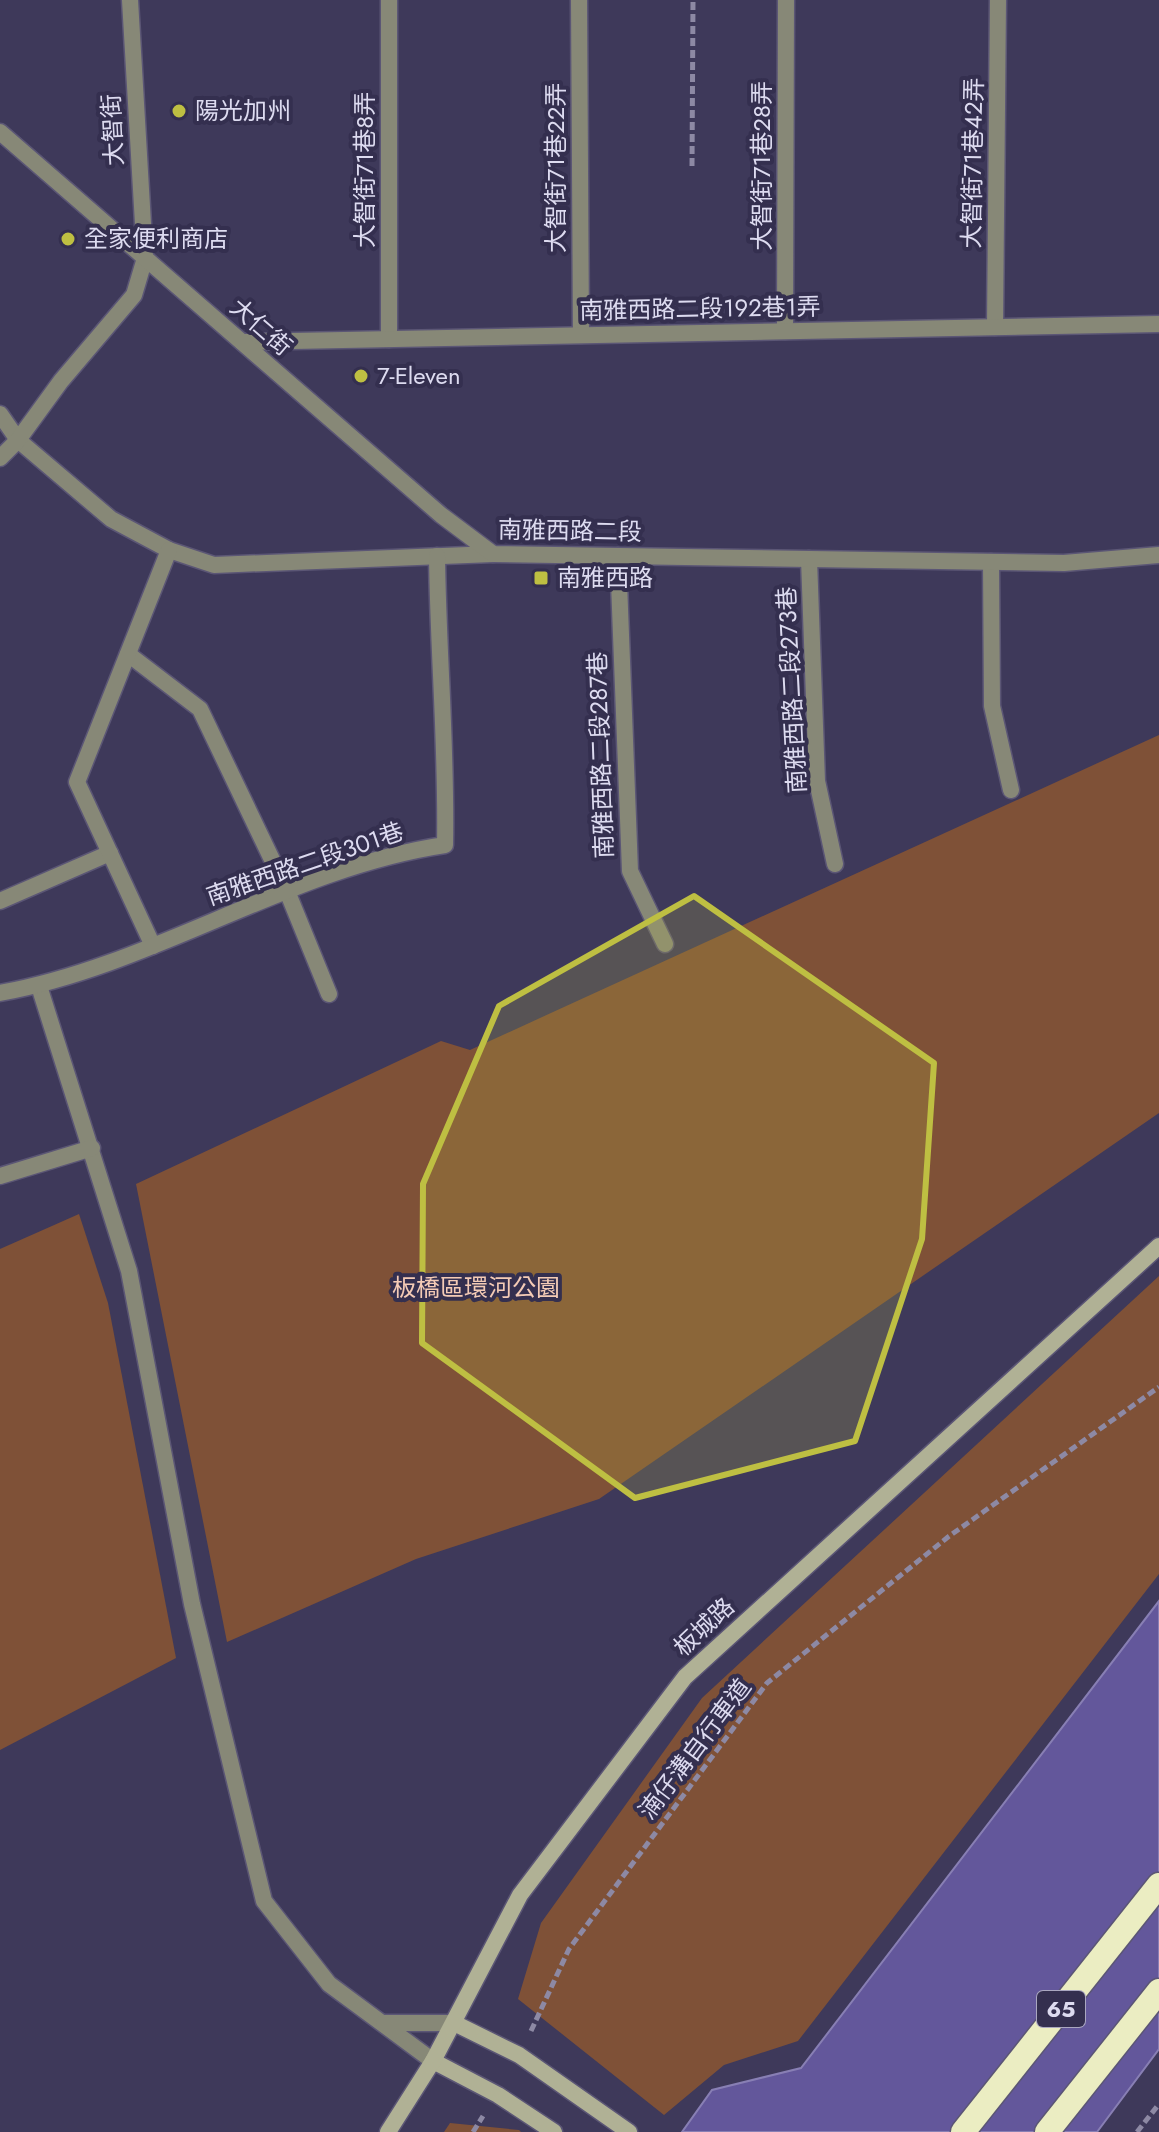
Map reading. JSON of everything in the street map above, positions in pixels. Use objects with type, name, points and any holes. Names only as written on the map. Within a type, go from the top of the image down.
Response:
[{"type":"highway","name":"65","points":[[963,2132],[1159,1885]]},
{"type":"highway","name":"65","points":[[1047,2132],[1159,1991]]},
{"type":"street","name":"大智街","points":[[130,0],[145,258]]},
{"type":"street","name":"大智街71巷8弄","points":[[389,0],[389,339]]},
{"type":"street","name":"大智街71巷22弄","points":[[579,0],[581,335]]},
{"type":"street","name":"大智街71巷28弄","points":[[785,331],[786,0]]},
{"type":"street","name":"大智街71巷42弄","points":[[995,327],[998,0]]},
{"type":"street","name":"大仁街","points":[[0,132],[441,515],[493,554]]},
{"type":"street","points":[[0,458],[18,440],[61,381],[134,295],[145,258]]},
{"type":"street","name":"南雅西路二段192巷1弄","points":[[242,342],[1159,324]]},
{"type":"street","name":"南雅西路二段","points":[[0,414],[18,440],[111,519],[169,550],[214,565],[493,554],[1064,563],[1159,555]]},
{"type":"street","points":[[153,946],[77,782],[169,550]]},
{"type":"street","name":"南雅西路二段301巷","points":[[0,993],[39,986],[153,946],[287,891],[398,852],[445,845],[447,774],[438,660],[437,556]]},
{"type":"street","name":"南雅西路二段287巷","points":[[618,556],[630,871],[665,944]]},
{"type":"street","name":"南雅西路二段273巷","points":[[809,559],[817,781],[835,864]]},
{"type":"street","points":[[991,562],[992,706],[1011,790]]},
{"type":"street","points":[[128,654],[200,709],[287,891],[329,994]]},
{"type":"street","points":[[0,901],[110,853]]},
{"type":"street","points":[[39,986],[129,1271],[192,1604],[264,1901],[329,1984],[433,2061],[498,2095],[554,2132]]},
{"type":"street","points":[[0,1176],[92,1148]]},
{"type":"street","name":"板城路","points":[[388,2132],[433,2061],[520,1895],[685,1677],[1159,1246]]},
{"type":"street","points":[[384,2023],[454,2023],[519,2055],[629,2132]]},
{"type":"path","points":[[692,166],[693,0]]},
{"type":"path","name":"湳仔溝自行車道","points":[[519,2055],[569,1949],[767,1683],[948,1537],[1159,1387]]},
{"type":"path","points":[[473,2132],[498,2095]]},
{"type":"path","points":[[1137,2132],[1159,2104]]},
{"type":"highlighted area","points":[[694,896],[934,1063],[922,1239],[855,1441],[635,1498],[422,1343],[423,1184],[499,1006]]},
{"type":"green space","name":"板橋區環河公園","points":[[1159,735],[1159,1113],[599,1499],[416,1559],[227,1642],[136,1184],[441,1041],[470,1050]]},
{"type":"green space","points":[[79,1214],[108,1303],[176,1658],[0,1750],[0,1249]]},
{"type":"green space","points":[[1159,1276],[1159,1574],[798,2041],[724,2065],[664,2115],[518,1999],[541,1923],[702,1698]]},
{"type":"green space","points":[[450,2123],[519,2130],[521,2132],[444,2132]]},
{"type":"shaded area","points":[[1159,1601],[1159,2049],[1097,2132],[682,2132],[712,2090],[801,2068]]},
{"type":"place","name":"陽光加州","points":[[179,111]]},
{"type":"place","name":"全家便利商店","points":[[68,239]]},
{"type":"place","name":"7-Eleven","points":[[361,376]]},
{"type":"place","name":"南雅西路","points":[[541,578]]}]
